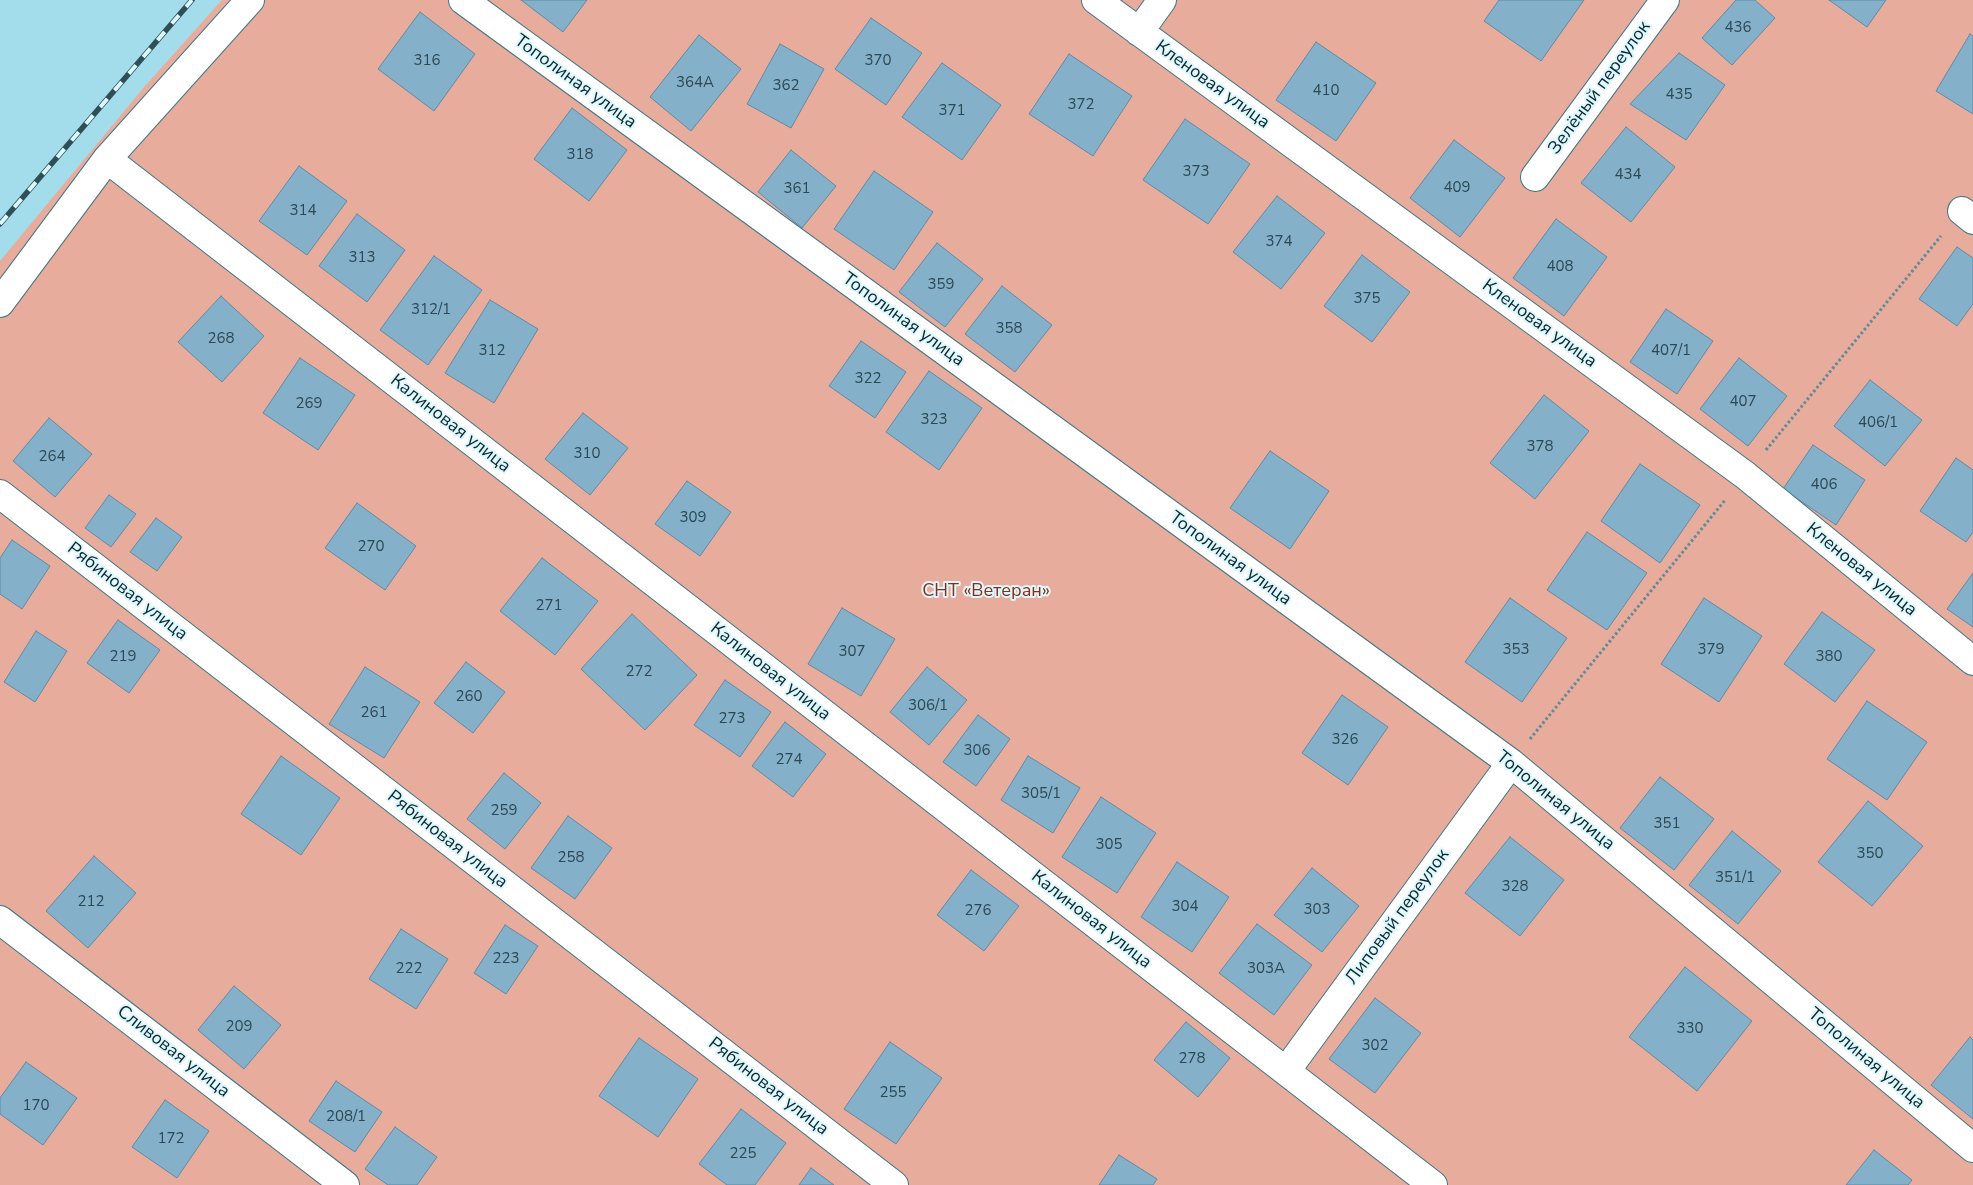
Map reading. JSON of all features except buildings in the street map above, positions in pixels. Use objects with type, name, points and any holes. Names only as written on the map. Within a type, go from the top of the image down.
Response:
[{"type":"street","points":[[0,304],[107,159],[250,0]]},
{"type":"street","name":"Тополиная улица","points":[[463,0],[1511,763],[1973,1148]]},
{"type":"street","name":"Кленовая улица","points":[[1096,0],[1745,475],[1973,661]]},
{"type":"street","points":[[1139,32],[1162,0]]},
{"type":"street","name":"Зелёный переулок","points":[[1535,177],[1665,0]]},
{"type":"street","name":"Калиновая улица","points":[[107,159],[1433,1185]]},
{"type":"street","name":"Рябиновая улица","points":[[0,494],[894,1185]]},
{"type":"street","name":"Липовый переулок","points":[[1286,1071],[1511,763]]},
{"type":"street","name":"Сливовая улица","points":[[0,920],[345,1185]]},
{"type":"green space","name":"СНТ «Ветеран»","points":[[222,0],[1973,0],[1973,1185],[0,1185],[0,261],[145,86]]},
{"type":"railway","points":[[0,224],[192,0]]}]
